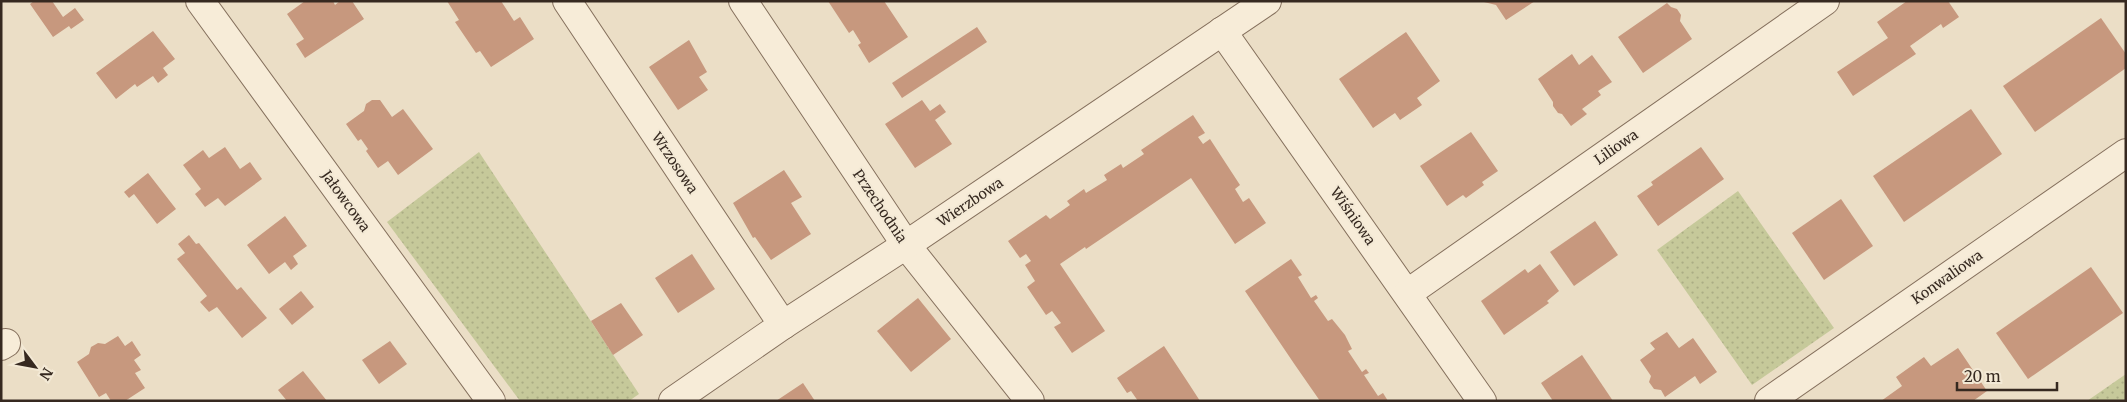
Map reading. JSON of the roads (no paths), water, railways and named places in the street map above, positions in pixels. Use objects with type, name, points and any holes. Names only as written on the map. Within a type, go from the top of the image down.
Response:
[{"type":"street","name":"Jałowcowa","points":[[200,1],[492,401]]},
{"type":"street","name":"Wrzosowa","points":[[567,1],[782,325]]},
{"type":"street","name":"Przechodnia","points":[[743,1],[906,245],[1030,401]]},
{"type":"street","name":"Wierzbowa","points":[[673,401],[782,325],[906,245],[1267,1]]},
{"type":"street","name":"Liliowa","points":[[1408,294],[1825,1]]},
{"type":"street","name":"Wiśniowa","points":[[1222,32],[1482,401]]},
{"type":"street","name":"Konwaliowa","points":[[1769,401],[2126,153]]}]
